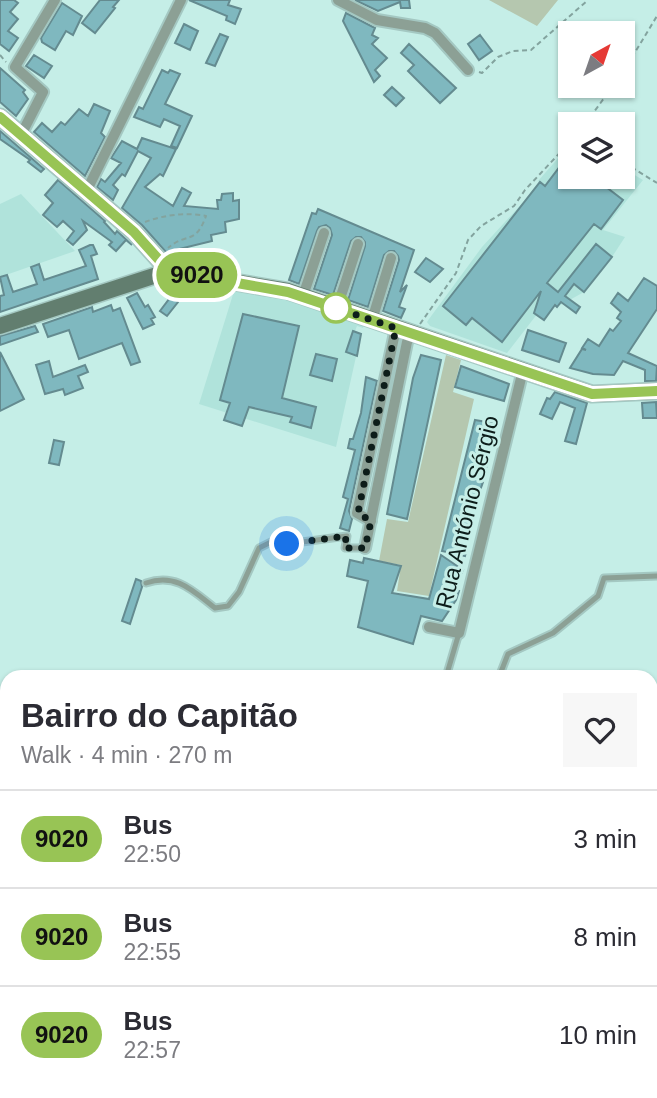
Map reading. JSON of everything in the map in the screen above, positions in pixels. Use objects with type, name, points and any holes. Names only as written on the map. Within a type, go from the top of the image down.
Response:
[{"type":"main road","points":[[0,117],[134,232],[169,271]]},
{"type":"main road","points":[[0,326],[169,271],[267,287],[303,296],[592,394],[657,391]]},
{"type":"street","points":[[21,135],[43,92],[15,67],[55,0]]},
{"type":"street","points":[[87,190],[181,0]]},
{"type":"street","points":[[338,0],[377,20],[425,28],[435,33],[468,70]]},
{"type":"street","points":[[303,296],[324,233]]},
{"type":"street","points":[[337,308],[358,244]]},
{"type":"street","points":[[372,320],[391,258]]},
{"type":"street","points":[[371,521],[358,513],[396,328]]},
{"type":"street","points":[[365,548],[407,342],[412,333]]},
{"type":"street","name":"Rua António Sérgio","points":[[429,626],[459,633],[523,370]]},
{"type":"lane","points":[[146,583],[161,578],[178,581],[215,608],[228,606],[239,592],[259,548],[271,542],[287,544],[346,536],[345,548],[365,548]]},
{"type":"lane","points":[[502,670],[508,654],[553,633],[597,596],[604,578],[657,576]]},
{"type":"lane","points":[[448,670],[459,633]]},
{"type":"path","points":[[468,70],[482,73],[498,57],[513,51],[531,50],[588,0]]},
{"type":"path","points":[[635,52],[657,16]]},
{"type":"path","points":[[412,333],[456,273],[468,240],[481,226],[514,206],[525,190],[558,156]]},
{"type":"path","points":[[635,169],[657,183]]},
{"type":"path","points":[[134,232],[143,223],[154,219],[193,214],[206,216],[202,230],[195,236],[170,246]]},
{"type":"shaded area","points":[[558,158],[558,189],[635,189],[635,175],[643,180],[603,230],[625,237],[612,257],[584,292],[557,307],[548,300],[507,353],[430,326],[427,322],[482,247],[527,198]]},
{"type":"shaded area","points":[[21,194],[75,251],[0,277],[0,204]]},
{"type":"shaded area","points":[[235,288],[280,296],[365,322],[363,328],[357,326],[355,331],[361,334],[336,447],[199,404]]},
{"type":"green space","points":[[489,0],[558,0],[537,26]]},
{"type":"green space","points":[[446,355],[461,360],[453,392],[474,399],[429,596],[397,591],[401,565],[379,561],[387,519],[408,522]]},
{"type":"building","points":[[0,0],[14,0],[18,3],[10,12],[18,19],[8,31],[18,38],[9,51],[0,44]]},
{"type":"building","points":[[100,0],[119,0],[95,33],[82,23]]},
{"type":"building","points":[[189,0],[230,0],[228,5],[241,9],[235,24],[226,20],[227,16]]},
{"type":"building","points":[[355,0],[409,0],[410,8],[401,8],[400,2],[378,11]]},
{"type":"building","points":[[62,3],[82,16],[73,35],[66,31],[55,50],[42,42],[41,38]]},
{"type":"building","points":[[346,13],[375,28],[372,35],[378,38],[372,44],[387,58],[375,70],[380,76],[374,82],[343,21]]},
{"type":"building","points":[[184,24],[198,31],[190,50],[175,43]]},
{"type":"building","points":[[220,34],[228,37],[215,66],[206,63]]},
{"type":"building","points":[[480,35],[492,51],[479,60],[468,44]]},
{"type":"building","points":[[409,44],[456,88],[440,103],[408,71],[414,65],[401,53]]},
{"type":"building","points":[[34,55],[52,66],[44,78],[26,66]]},
{"type":"building","points":[[0,68],[25,90],[23,92],[28,99],[16,116],[0,102]]},
{"type":"building","points":[[162,70],[180,74],[165,104],[192,116],[177,148],[171,146],[180,126],[164,119],[160,127],[134,117],[139,107],[143,109]]},
{"type":"building","points":[[392,87],[404,98],[396,106],[384,95]]},
{"type":"building","points":[[94,104],[110,111],[101,133],[105,137],[85,176],[34,132],[42,123],[52,132],[61,122],[65,125],[79,109],[88,116]]},
{"type":"building","points":[[0,131],[44,169],[41,172],[28,162],[30,160],[0,139]]},
{"type":"building","points":[[142,138],[176,149],[163,176],[160,174],[145,187],[173,206],[182,188],[191,193],[184,206],[218,209],[217,200],[221,200],[222,194],[233,193],[233,201],[239,200],[239,219],[225,222],[226,232],[211,235],[212,241],[175,250],[184,258],[180,262],[174,261],[142,225],[122,208],[151,158],[138,151],[125,176],[122,174],[113,185],[118,190],[113,200],[97,187],[101,179],[105,182],[121,163],[111,158],[122,141],[137,149]]},
{"type":"building","points":[[558,169],[558,189],[609,189],[623,200],[601,229],[594,224],[547,283],[558,292],[596,244],[612,257],[584,292],[574,284],[565,296],[580,307],[576,313],[561,302],[557,307],[555,305],[544,320],[534,313],[541,291],[502,342],[472,318],[466,325],[443,306],[540,182],[545,186]]},
{"type":"building","points":[[58,180],[105,221],[115,234],[117,231],[132,245],[126,240],[116,251],[109,245],[112,242],[83,221],[87,230],[73,245],[67,240],[74,231],[63,221],[57,227],[43,215],[53,203],[45,195]]},
{"type":"building","points":[[318,209],[414,250],[400,292],[407,285],[399,307],[405,309],[401,318],[383,311],[399,260],[394,251],[384,255],[368,307],[348,300],[365,246],[361,237],[351,241],[333,295],[314,289],[332,235],[326,225],[319,227],[317,231],[299,284],[289,280],[312,213],[316,214]]},
{"type":"building","points":[[93,245],[97,254],[91,256],[98,279],[0,312],[0,296],[4,295],[0,277],[7,275],[13,292],[37,284],[31,267],[39,264],[44,280],[86,266],[79,250]]},
{"type":"building","points":[[426,258],[443,269],[430,282],[415,272]]},
{"type":"building","points":[[644,278],[657,286],[657,309],[628,353],[657,366],[656,381],[645,381],[645,370],[623,361],[614,375],[593,374],[570,368],[582,349],[586,350],[582,348],[588,339],[599,346],[610,329],[613,331],[621,321],[617,318],[621,312],[611,303],[618,293],[628,301]]},
{"type":"building","points":[[175,283],[219,290],[217,298],[181,289],[178,302],[167,316],[160,311],[172,295]]},
{"type":"building","points":[[137,293],[155,317],[151,319],[154,324],[143,329],[127,298]]},
{"type":"building","points":[[111,305],[113,311],[120,308],[140,362],[131,365],[122,343],[79,359],[69,330],[48,337],[43,324],[92,307],[93,312]]},
{"type":"building","points":[[243,314],[299,326],[282,398],[316,407],[311,428],[290,422],[292,417],[249,407],[242,426],[224,420],[230,403],[220,400]]},
{"type":"building","points":[[35,326],[38,332],[0,345],[0,336]]},
{"type":"building","points":[[528,330],[566,343],[559,362],[522,350]]},
{"type":"building","points":[[353,331],[361,334],[357,356],[346,352]]},
{"type":"building","points":[[0,352],[24,399],[0,411]]},
{"type":"building","points":[[316,354],[337,359],[332,381],[310,375]]},
{"type":"building","points":[[421,355],[441,360],[407,519],[387,514],[413,378]]},
{"type":"building","points":[[49,361],[53,377],[85,365],[88,372],[78,376],[83,388],[65,395],[63,389],[45,394],[36,365]]},
{"type":"building","points":[[461,366],[509,384],[504,401],[455,387]]},
{"type":"building","points":[[366,377],[377,381],[349,511],[352,519],[349,531],[340,528],[348,499],[343,497],[355,450],[348,448],[361,413]]},
{"type":"building","points":[[555,392],[587,403],[576,444],[565,441],[575,408],[560,402],[552,419],[540,414],[547,398],[550,399]]},
{"type":"building","points":[[656,402],[657,418],[643,418],[642,403]]},
{"type":"building","points":[[475,420],[493,423],[490,435],[495,438],[483,457],[489,459],[478,478],[483,482],[467,522],[472,525],[462,544],[467,547],[465,556],[442,551]]},
{"type":"building","points":[[54,440],[64,442],[59,465],[49,463]]},
{"type":"building","points":[[441,555],[463,570],[453,589],[459,591],[456,600],[442,621],[421,616],[413,644],[358,627],[368,581],[347,576],[350,560],[363,563],[364,558],[401,566],[392,593],[429,599]]},
{"type":"building","points":[[136,579],[141,581],[142,587],[130,624],[122,621]]},
{"type":"bus line","name":"9020","points":[[0,117],[134,232],[169,271],[288,292],[592,394],[657,391]]},
{"type":"route","points":[[287,544],[346,536],[345,548],[365,548],[371,521],[358,513],[396,328],[336,308]]}]
